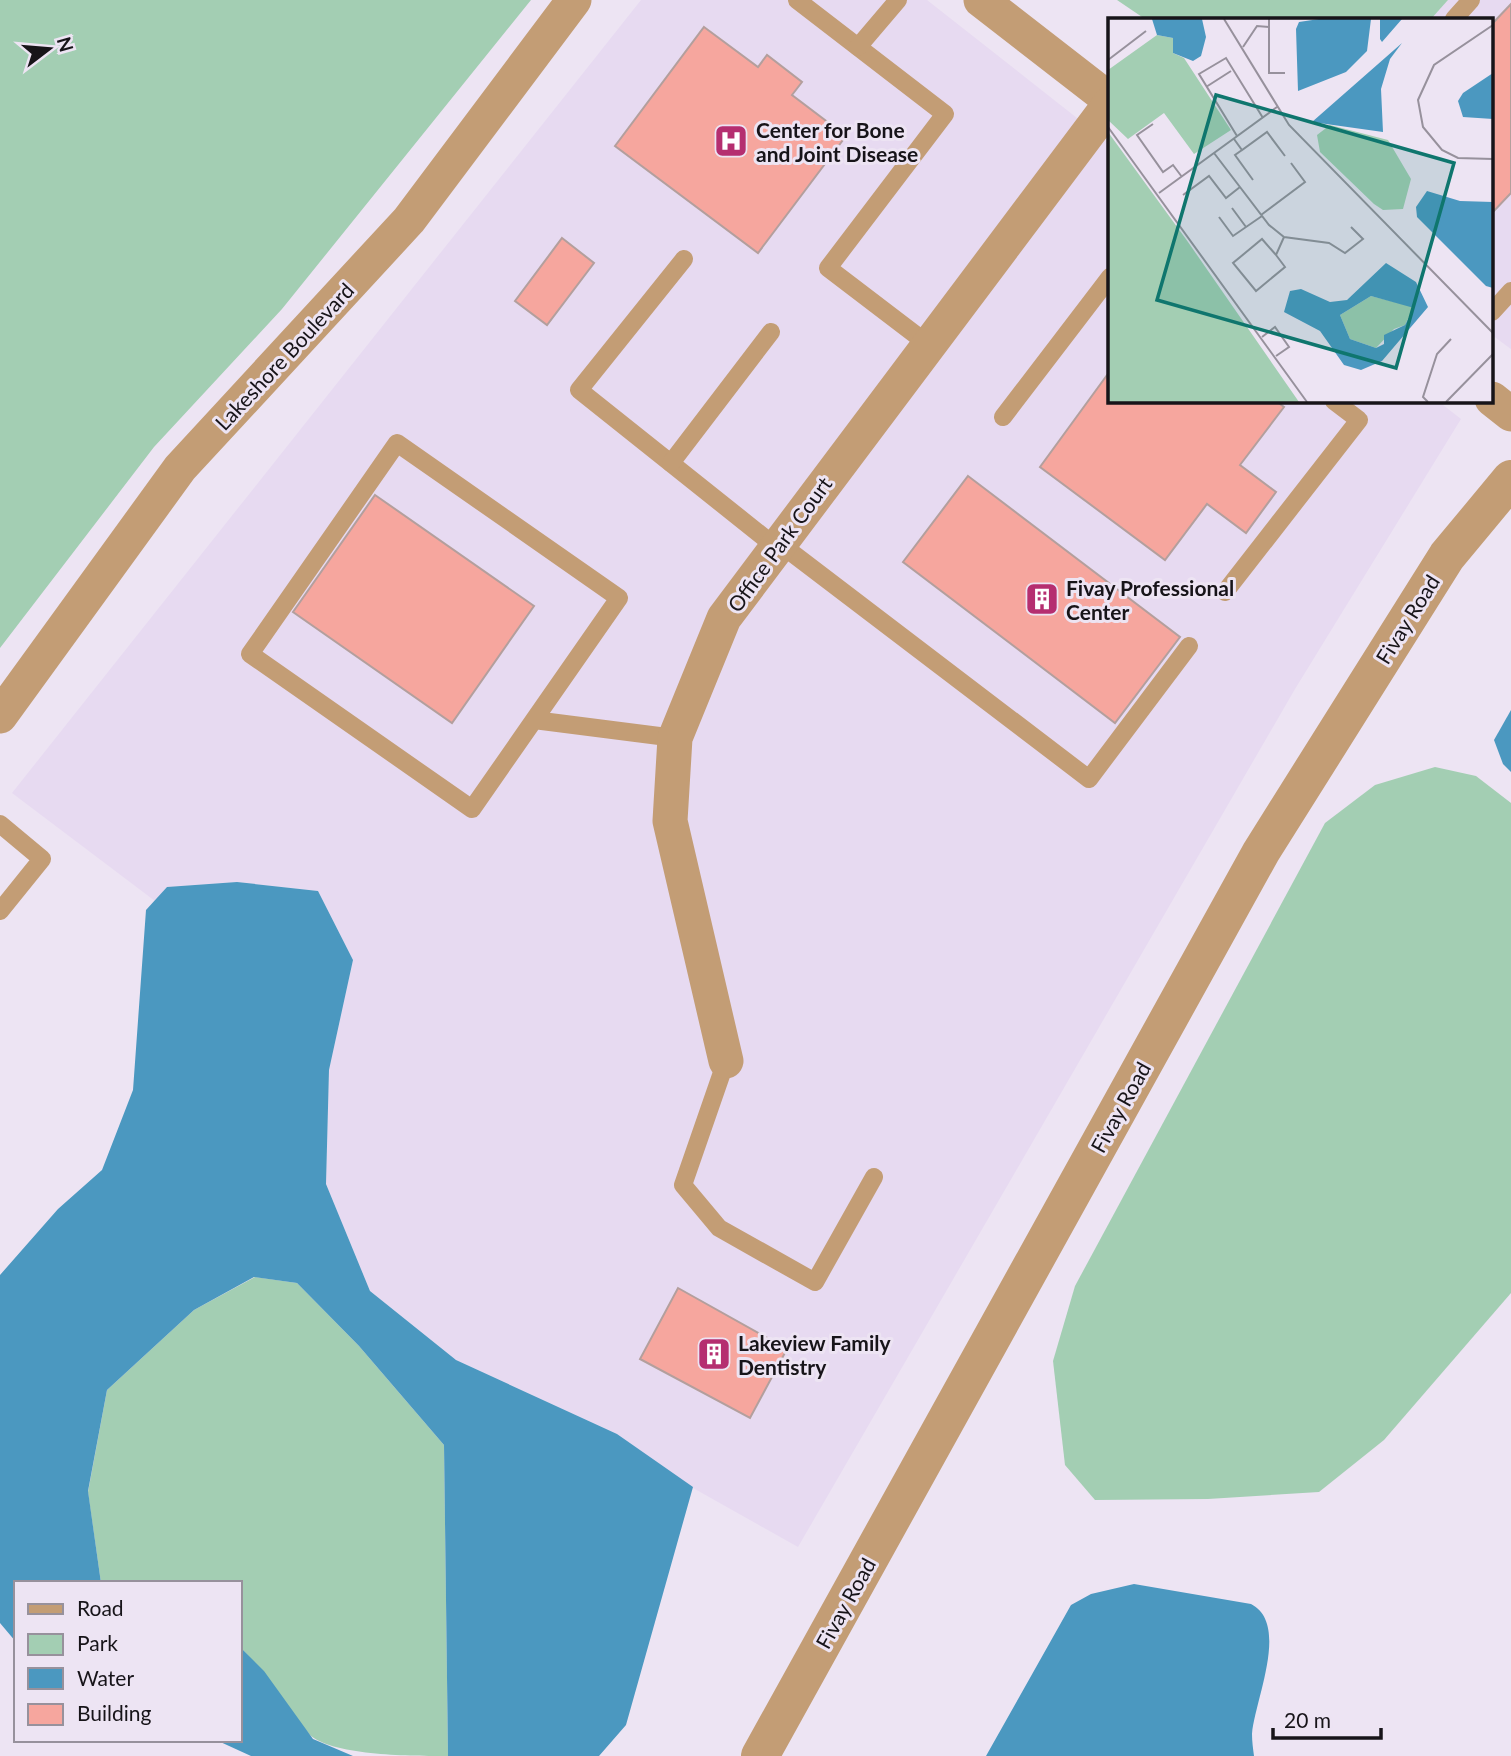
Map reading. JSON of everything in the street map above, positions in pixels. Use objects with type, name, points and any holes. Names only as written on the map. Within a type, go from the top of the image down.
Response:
[{"type":"street","name":"Lakeshore Boulevard","points":[[0,716],[180,468],[408,220],[574,0]]},
{"type":"street","points":[[981,0],[1108,100]]},
{"type":"street","name":"Office Park Court","points":[[726,1061],[670,821],[675,738],[724,618],[1108,105]]},
{"type":"street","points":[[1494,401],[1511,414]]},
{"type":"street","name":"Fivay Road","points":[[760,1756],[1261,852],[1447,556],[1511,478]]},
{"type":"lane","points":[[797,0],[945,114],[828,268],[929,345]]},
{"type":"lane","points":[[858,47],[898,0]]},
{"type":"lane","points":[[1455,18],[1471,0]]},
{"type":"lane","points":[[684,259],[579,390],[778,545],[1089,779],[1189,646]]},
{"type":"lane","points":[[1003,417],[1108,280]]},
{"type":"lane","points":[[1494,310],[1511,291]]},
{"type":"lane","points":[[671,463],[771,332]]},
{"type":"lane","points":[[1225,592],[1359,420],[1335,402]]},
{"type":"lane","points":[[397,443],[619,597],[534,720],[472,809],[250,654],[397,443]]},
{"type":"lane","points":[[534,720],[675,738]]},
{"type":"lane","points":[[0,824],[42,859],[0,911]]},
{"type":"lane","points":[[726,1061],[683,1185],[719,1228],[815,1282],[874,1177]]},
{"type":"shaded area","points":[[641,0],[927,0],[1108,142],[1108,402],[1439,402],[1461,419],[1295,689],[798,1547],[693,1488],[617,1434],[456,1360],[370,1291],[326,1184],[329,1070],[353,960],[318,891],[237,882],[167,887],[155,901],[12,793]]},
{"type":"shaded area","points":[[1448,0],[1511,0],[1511,349],[1494,336],[1494,18],[1432,18]]},
{"type":"green space","points":[[0,0],[531,0],[282,309],[154,447],[0,648]]},
{"type":"green space","points":[[1117,0],[1448,0],[1432,18],[1144,18]]},
{"type":"green space","points":[[1435,767],[1476,776],[1511,803],[1511,1293],[1384,1440],[1319,1492],[1208,1499],[1095,1500],[1065,1465],[1053,1361],[1075,1286],[1325,823],[1375,785]]},
{"type":"green space","points":[[255,1277],[297,1283],[359,1346],[444,1445],[448,1756],[356,1751],[323,1743],[311,1736],[242,1649],[242,1581],[101,1581],[88,1492],[107,1390],[194,1310]]},
{"type":"water","points":[[1511,710],[1511,772],[1503,764],[1494,740]]},
{"type":"water","points":[[237,882],[318,891],[353,960],[329,1070],[326,1184],[370,1291],[456,1360],[617,1434],[693,1487],[626,1725],[599,1756],[448,1756],[444,1445],[359,1346],[297,1283],[254,1277],[194,1310],[107,1390],[88,1491],[101,1581],[14,1581],[14,1640],[0,1623],[0,1275],[58,1209],[102,1170],[133,1090],[146,910],[167,887]]},
{"type":"water","points":[[1134,1584],[1251,1604],[1262,1614],[1268,1628],[1269,1645],[1254,1719],[1254,1756],[986,1756],[1071,1605],[1091,1594]]},
{"type":"water","points":[[242,1649],[264,1671],[313,1739],[353,1756],[251,1756],[220,1742],[242,1742]]},
{"type":"building","points":[[1511,4],[1511,193],[1494,211],[1494,22]]},
{"type":"building","name":"Center for Bone and Joint Disease","points":[[704,27],[758,67],[767,55],[802,82],[792,95],[846,136],[758,253],[615,146]]},
{"type":"building","points":[[562,238],[594,263],[547,325],[515,301]]},
{"type":"building","points":[[1108,374],[1108,402],[1277,402],[1284,407],[1240,465],[1276,492],[1246,533],[1207,504],[1165,560],[1040,467]]},
{"type":"building","name":"Fivay Professional Center","points":[[968,476],[1180,637],[1115,723],[903,562]]},
{"type":"building","points":[[375,495],[534,606],[452,723],[293,612]]},
{"type":"building","name":"Lakeview Family Dentistry","points":[[678,1288],[787,1349],[750,1418],[640,1359]]},
{"type":"place","name":"Center for Bone and Joint Disease","points":[[731,141]]},
{"type":"place","name":"Fivay Professional Center","points":[[1042,599]]},
{"type":"place","name":"Lakeview Family Dentistry","points":[[714,1354]]}]
